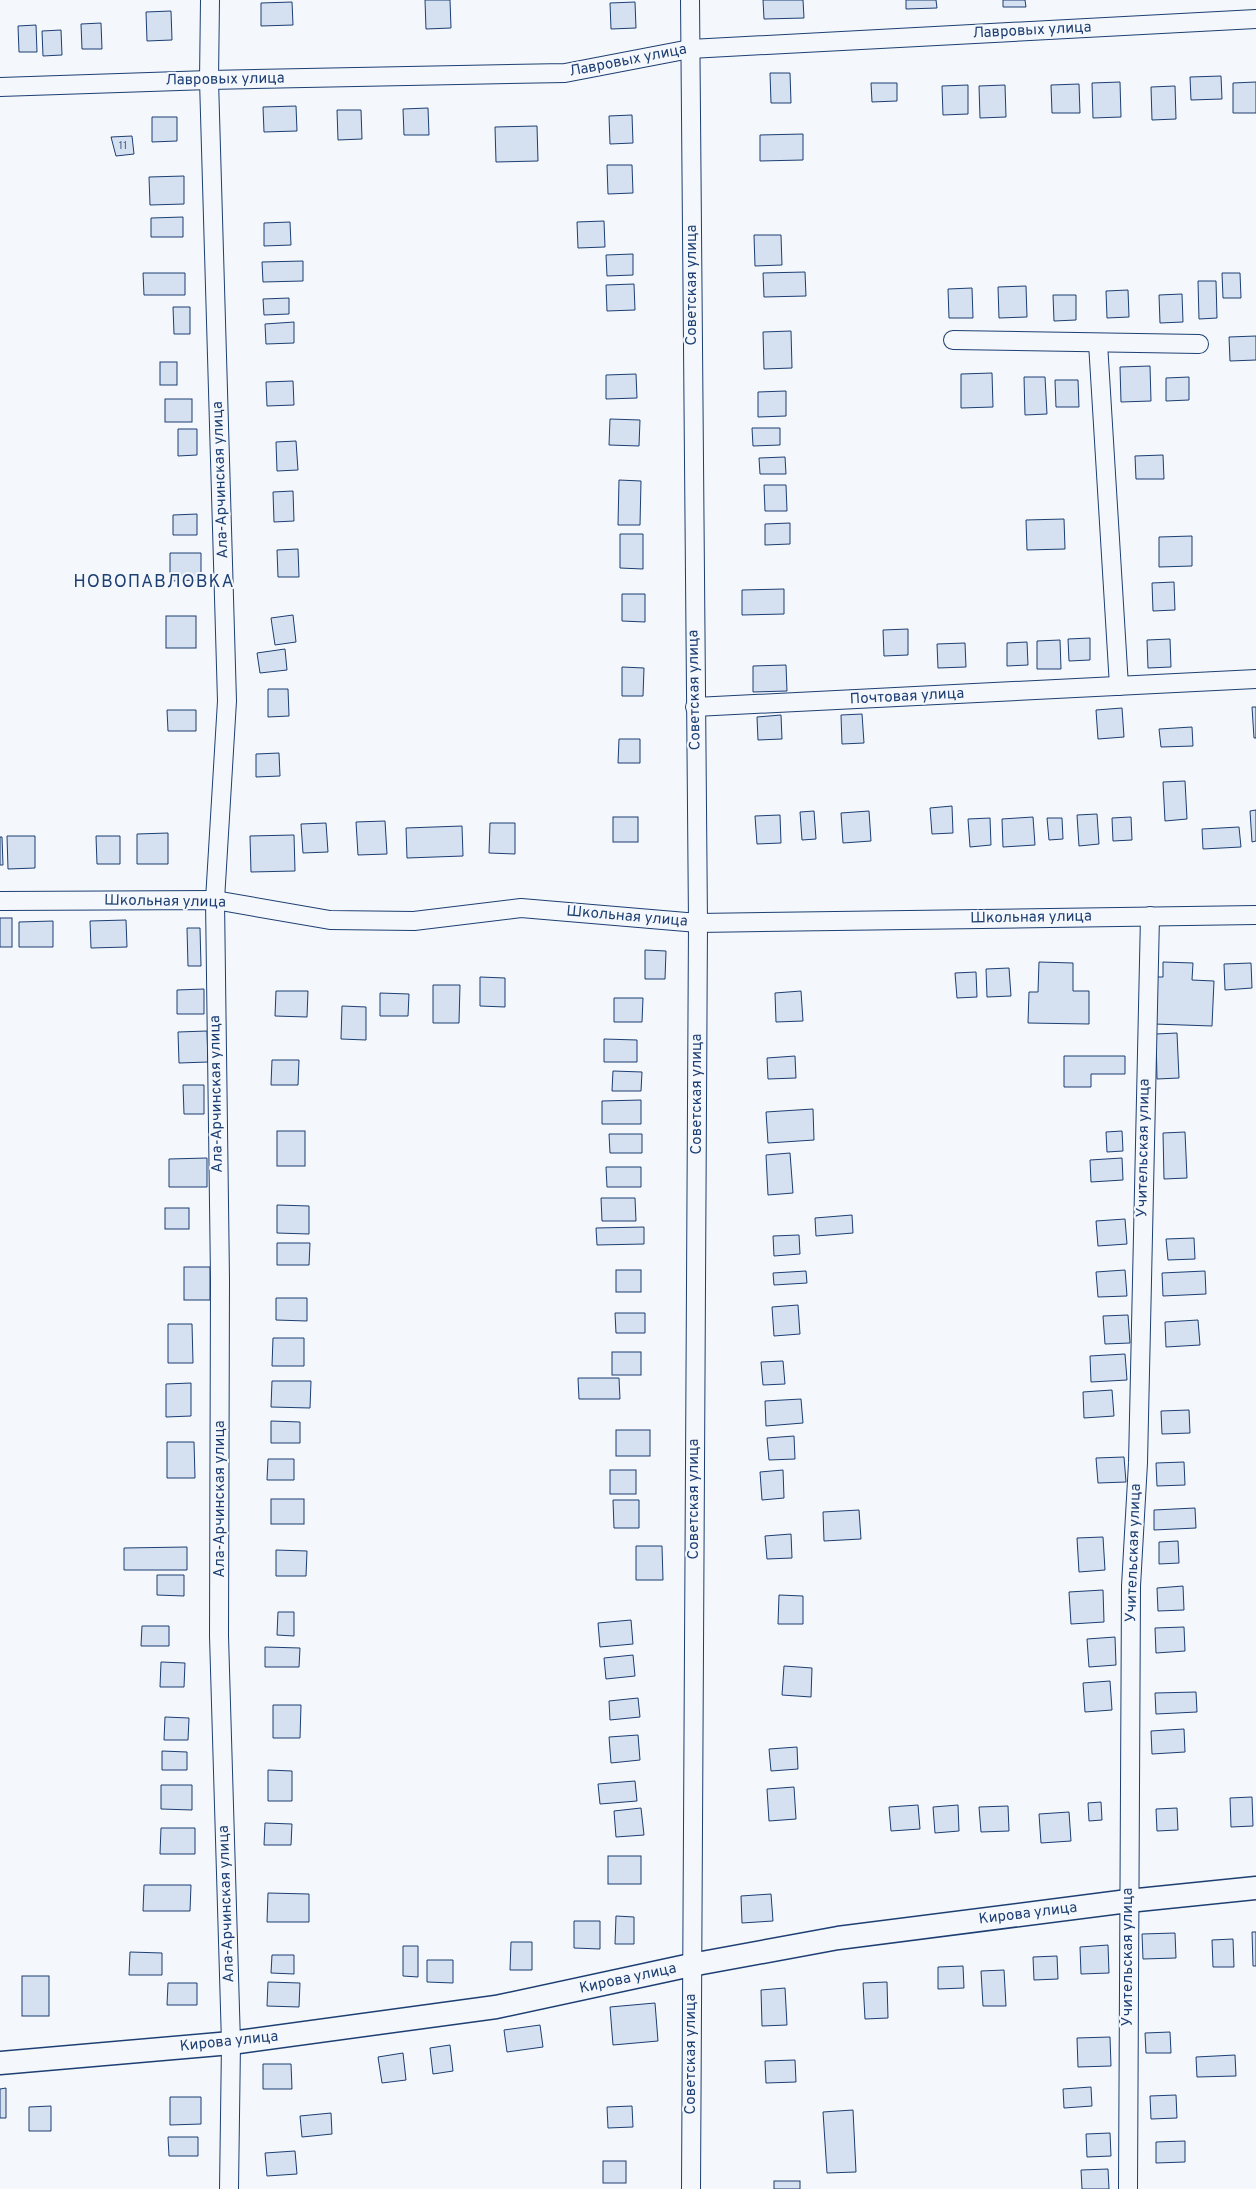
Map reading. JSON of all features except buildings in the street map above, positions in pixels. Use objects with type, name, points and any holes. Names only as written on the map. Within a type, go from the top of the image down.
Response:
[{"type":"street","name":"Ала-Арчинская улица","points":[[210,0],[209,80],[227,701],[215,900],[220,1279],[219,1636],[231,2043],[229,2189]]},
{"type":"street","name":"Советская улица","points":[[690,0],[698,923],[691,2189]]},
{"type":"street","name":"Лавровых улица","points":[[0,87],[209,80],[565,73],[690,49],[1256,19]]},
{"type":"street","points":[[953,340],[1199,344]]},
{"type":"street","points":[[1098,343],[1119,686]]},
{"type":"street","name":"Почтовая улица","points":[[695,707],[1256,679]]},
{"type":"street","name":"Школьная улица","points":[[0,901],[215,900],[330,920],[414,921],[521,908],[698,923],[1256,916]]},
{"type":"street","name":"Учительская улица","points":[[1128,2189],[1131,1586],[1138,1462],[1150,916]]},
{"type":"street","name":"Кирова улица","points":[[0,2063],[231,2043],[496,2007],[691,1965],[838,1938],[1128,1901],[1256,1888]]},
{"type":"district","name":"НОВОПАВЛОВКА","points":[[154,582]]}]
